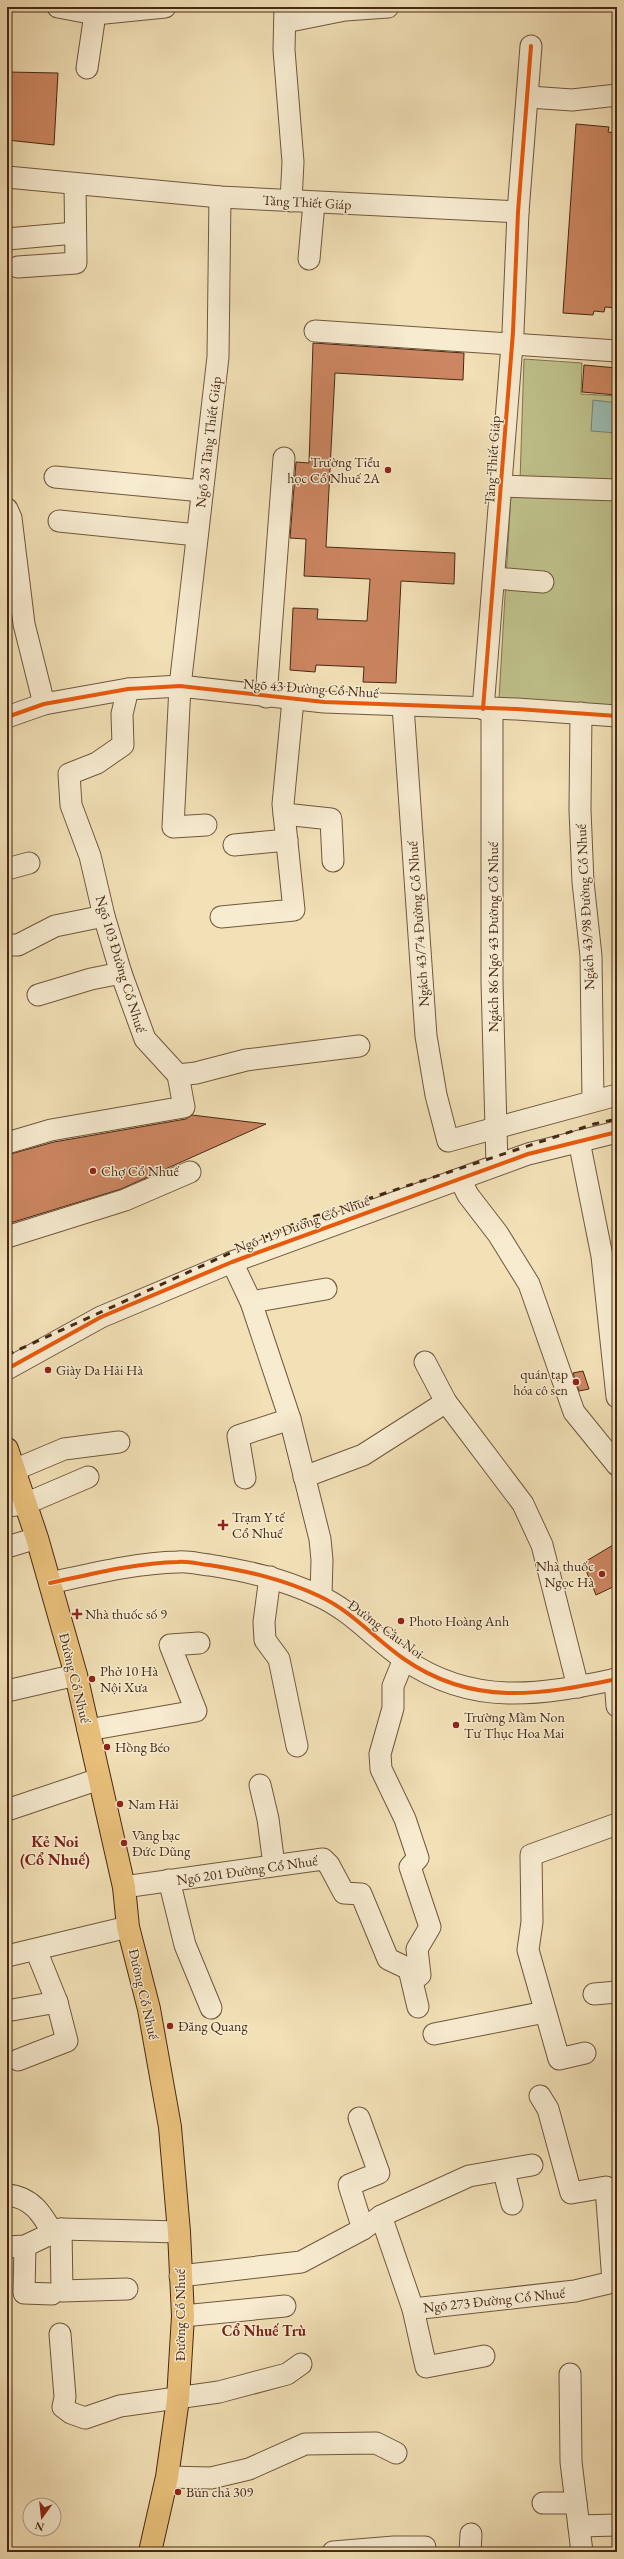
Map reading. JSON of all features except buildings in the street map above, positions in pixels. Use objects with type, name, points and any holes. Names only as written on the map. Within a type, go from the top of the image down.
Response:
[{"type":"main road","name":"Đường Cổ Nhuế","points":[[7,1449],[14,1470],[16,1505],[37,1538],[76,1675],[124,1887],[128,1927],[149,2009],[170,2127],[179,2232],[182,2316],[178,2399],[167,2477],[150,2552]]},
{"type":"street","points":[[58,7],[95,14],[165,7]]},
{"type":"street","points":[[291,201],[293,162],[284,50],[285,15],[388,7]]},
{"type":"street","points":[[87,68],[95,14]]},
{"type":"street","points":[[518,212],[529,97],[531,46]]},
{"type":"street","points":[[529,97],[572,100],[617,96]]},
{"type":"street","name":"Tăng Thiết Giáp","points":[[7,177],[220,197],[314,203],[518,212],[512,343],[494,578],[487,709]]},
{"type":"street","points":[[18,267],[76,263],[75,184]]},
{"type":"street","name":"Ngõ 28 Tăng Thiết Giáp","points":[[206,825],[173,826],[180,686],[218,357],[220,197]]},
{"type":"street","points":[[309,259],[314,203]]},
{"type":"street","points":[[7,239],[75,233]]},
{"type":"street","points":[[315,330],[617,351]]},
{"type":"street","points":[[266,697],[284,458]]},
{"type":"street","points":[[55,477],[202,492]]},
{"type":"street","points":[[501,486],[617,490]]},
{"type":"street","points":[[7,509],[11,518],[24,624],[44,704]]},
{"type":"street","points":[[59,521],[197,535]]},
{"type":"street","points":[[494,578],[543,582]]},
{"type":"street","name":"Ngõ 43 Đường Cổ Nhuế","points":[[7,717],[44,704],[128,689],[180,686],[293,700],[581,713],[617,716]]},
{"type":"street","name":"Ngõ 103 Đường Cổ Nhuế","points":[[128,689],[122,714],[123,745],[97,763],[69,774],[71,805],[90,856],[104,916],[121,973],[145,1039],[178,1075]]},
{"type":"street","points":[[220,917],[294,910],[283,804],[293,700]]},
{"type":"street","name":"Ngách 43/74 Đường Cổ Nhuế","points":[[403,706],[426,1036],[436,1096],[448,1141],[496,1130]]},
{"type":"street","name":"Ngách 86 Ngõ 43 Đường Cổ Nhuế","points":[[487,709],[492,982],[498,1166]]},
{"type":"street","name":"Ngách 43/98 Đường Cổ Nhuế","points":[[581,713],[580,810],[583,882],[591,956],[593,1100]]},
{"type":"street","points":[[284,814],[331,819],[334,861]]},
{"type":"street","points":[[234,845],[287,840]]},
{"type":"street","points":[[7,869],[29,863]]},
{"type":"street","points":[[7,945],[18,945],[55,926],[104,916]]},
{"type":"street","points":[[38,995],[91,979],[121,973]]},
{"type":"street","points":[[7,1143],[51,1130],[184,1107],[178,1075],[196,1073],[246,1060],[359,1046]]},
{"type":"street","points":[[496,1130],[617,1094]]},
{"type":"street","name":"Ngõ 119 Đường Cổ Nhuế","points":[[7,1369],[101,1317],[232,1262],[498,1166],[541,1146],[589,1134],[617,1132]]},
{"type":"street","points":[[589,1134],[617,1396]]},
{"type":"street","points":[[7,1237],[125,1200],[190,1172]]},
{"type":"street","points":[[460,1179],[468,1195],[498,1234],[529,1284],[574,1412],[617,1466]]},
{"type":"street","points":[[232,1262],[251,1302],[290,1419],[320,1546],[321,1596]]},
{"type":"street","points":[[251,1302],[326,1289]]},
{"type":"street","points":[[425,1362],[446,1402],[526,1511],[542,1546],[578,1687]]},
{"type":"street","points":[[304,1477],[363,1455],[446,1402]]},
{"type":"street","points":[[245,1478],[238,1436],[290,1419]]},
{"type":"street","points":[[14,1470],[64,1448],[119,1442]]},
{"type":"street","points":[[16,1505],[88,1477]]},
{"type":"street","points":[[7,1547],[37,1538]]},
{"type":"street","name":"Đường Cầu Noi","points":[[50,1583],[114,1569],[179,1561],[247,1571],[270,1577],[321,1596],[363,1624],[404,1659],[443,1681],[477,1691],[504,1695],[578,1687],[616,1679]]},
{"type":"street","points":[[270,1577],[264,1622],[265,1640],[280,1658],[297,1746]]},
{"type":"street","points":[[88,1730],[196,1711],[170,1645],[199,1643]]},
{"type":"street","points":[[404,1659],[393,1686],[393,1708],[380,1754],[381,1768],[405,1819],[418,1858],[410,1867],[430,1927],[417,1949],[420,1975],[413,1980]]},
{"type":"street","points":[[7,1691],[76,1675]]},
{"type":"street","points":[[616,1679],[617,1706]]},
{"type":"street","points":[[7,1810],[99,1779]]},
{"type":"street","points":[[260,1785],[268,1819],[274,1865]]},
{"type":"street","points":[[585,2053],[559,2059],[528,1950],[532,1922],[531,1855],[617,1824]]},
{"type":"street","name":"Ngõ 201 Đường Cổ Nhuế","points":[[124,1887],[323,1859],[329,1865],[344,1893],[361,1894],[388,1959],[409,1969],[413,1980],[418,2007]]},
{"type":"street","points":[[169,1880],[185,1945],[211,2008]]},
{"type":"street","points":[[7,1956],[128,1927]]},
{"type":"street","points":[[18,2060],[67,2042],[57,2002],[36,1950]]},
{"type":"street","points":[[594,1994],[617,1992]]},
{"type":"street","points":[[12,2010],[57,2002]]},
{"type":"street","points":[[434,2034],[545,2012]]},
{"type":"street","points":[[540,2096],[548,2109],[571,2193],[606,2187],[615,2282]]},
{"type":"street","points":[[359,2118],[379,2173],[349,2185],[363,2229]]},
{"type":"street","points":[[180,2276],[301,2262],[363,2229],[381,2216],[469,2176],[504,2172],[532,2165]]},
{"type":"street","points":[[504,2172],[512,2204]]},
{"type":"street","points":[[7,2195],[26,2201],[39,2209],[57,2231],[62,2291],[127,2289]]},
{"type":"street","name":"Ngõ 273 Đường Cổ Nhuế","points":[[381,2216],[413,2308],[575,2291],[615,2282]]},
{"type":"street","points":[[52,2294],[24,2294],[16,2246],[57,2231],[179,2232]]},
{"type":"street","points":[[182,2316],[285,2306]]},
{"type":"street","points":[[413,2308],[426,2367],[484,2356]]},
{"type":"street","points":[[60,2334],[65,2397],[63,2406],[71,2414],[85,2418],[120,2406],[219,2392],[286,2374],[301,2364]]},
{"type":"street","points":[[570,2374],[571,2462],[582,2552]]},
{"type":"street","points":[[167,2477],[211,2478],[249,2468],[305,2444],[376,2443],[396,2453]]},
{"type":"street","points":[[542,2503],[576,2503]]},
{"type":"street","points":[[579,2526],[617,2525]]},
{"type":"street","points":[[333,2552],[394,2547],[426,2547]]},
{"type":"green space","points":[[524,359],[582,363],[581,394],[617,396],[617,485],[520,481]]},
{"type":"green space","points":[[511,493],[617,499],[617,707],[499,699]]},
{"type":"water","points":[[593,400],[617,403],[617,433],[591,431]]},
{"type":"railway","points":[[7,1355],[298,1222],[594,1124],[617,1119]]},
{"type":"cycle path","points":[[483,709],[513,332],[518,212],[531,46]]},
{"type":"cycle path","points":[[7,717],[44,704],[128,689],[180,686],[324,702],[517,709],[617,716]]},
{"type":"cycle path","points":[[7,1369],[101,1317],[232,1262],[528,1154],[617,1132]]},
{"type":"cycle path","points":[[50,1583],[146,1564],[186,1562],[223,1567],[278,1580],[331,1602],[353,1617],[404,1659],[430,1674],[456,1685],[481,1691],[508,1693],[561,1689],[617,1679]]},
{"type":"place","name":"Trường Tiểu học Cổ Nhuế 2A","points":[[388,470]]},
{"type":"place","name":"Chợ Cổ Nhuế","points":[[93,1171]]},
{"type":"place","name":"Giày Da Hải Hà","points":[[48,1370]]},
{"type":"place","name":"quán tạp hóa cô sen","points":[[576,1382]]},
{"type":"place","name":"Trạm Y tế Cổ Nhuế","points":[[223,1525]]},
{"type":"place","name":"Nhà thuốc Ngọc Hà","points":[[602,1574]]},
{"type":"place","name":"Nhà thuốc số 9","points":[[77,1614]]},
{"type":"place","name":"Photo Hoàng Anh","points":[[401,1621]]},
{"type":"place","name":"Phở 10 Hà Nội Xưa","points":[[92,1679]]},
{"type":"place","name":"Trường Mầm Non Tư Thục Hoa Mai","points":[[456,1725]]},
{"type":"place","name":"Hồng Béo","points":[[107,1747]]},
{"type":"place","name":"Nam Hải","points":[[120,1804]]},
{"type":"place","name":"Vàng bạc Đức Dũng","points":[[124,1843]]},
{"type":"place","name":"Đăng Quang","points":[[170,2026]]},
{"type":"place","name":"Bún chả 309","points":[[178,2492]]},
{"type":"district","name":"Kẻ Noi (Cổ Nhuế)","points":[[55,1850]]},
{"type":"district","name":"Cổ Nhuế Trù","points":[[264,2331]]}]
